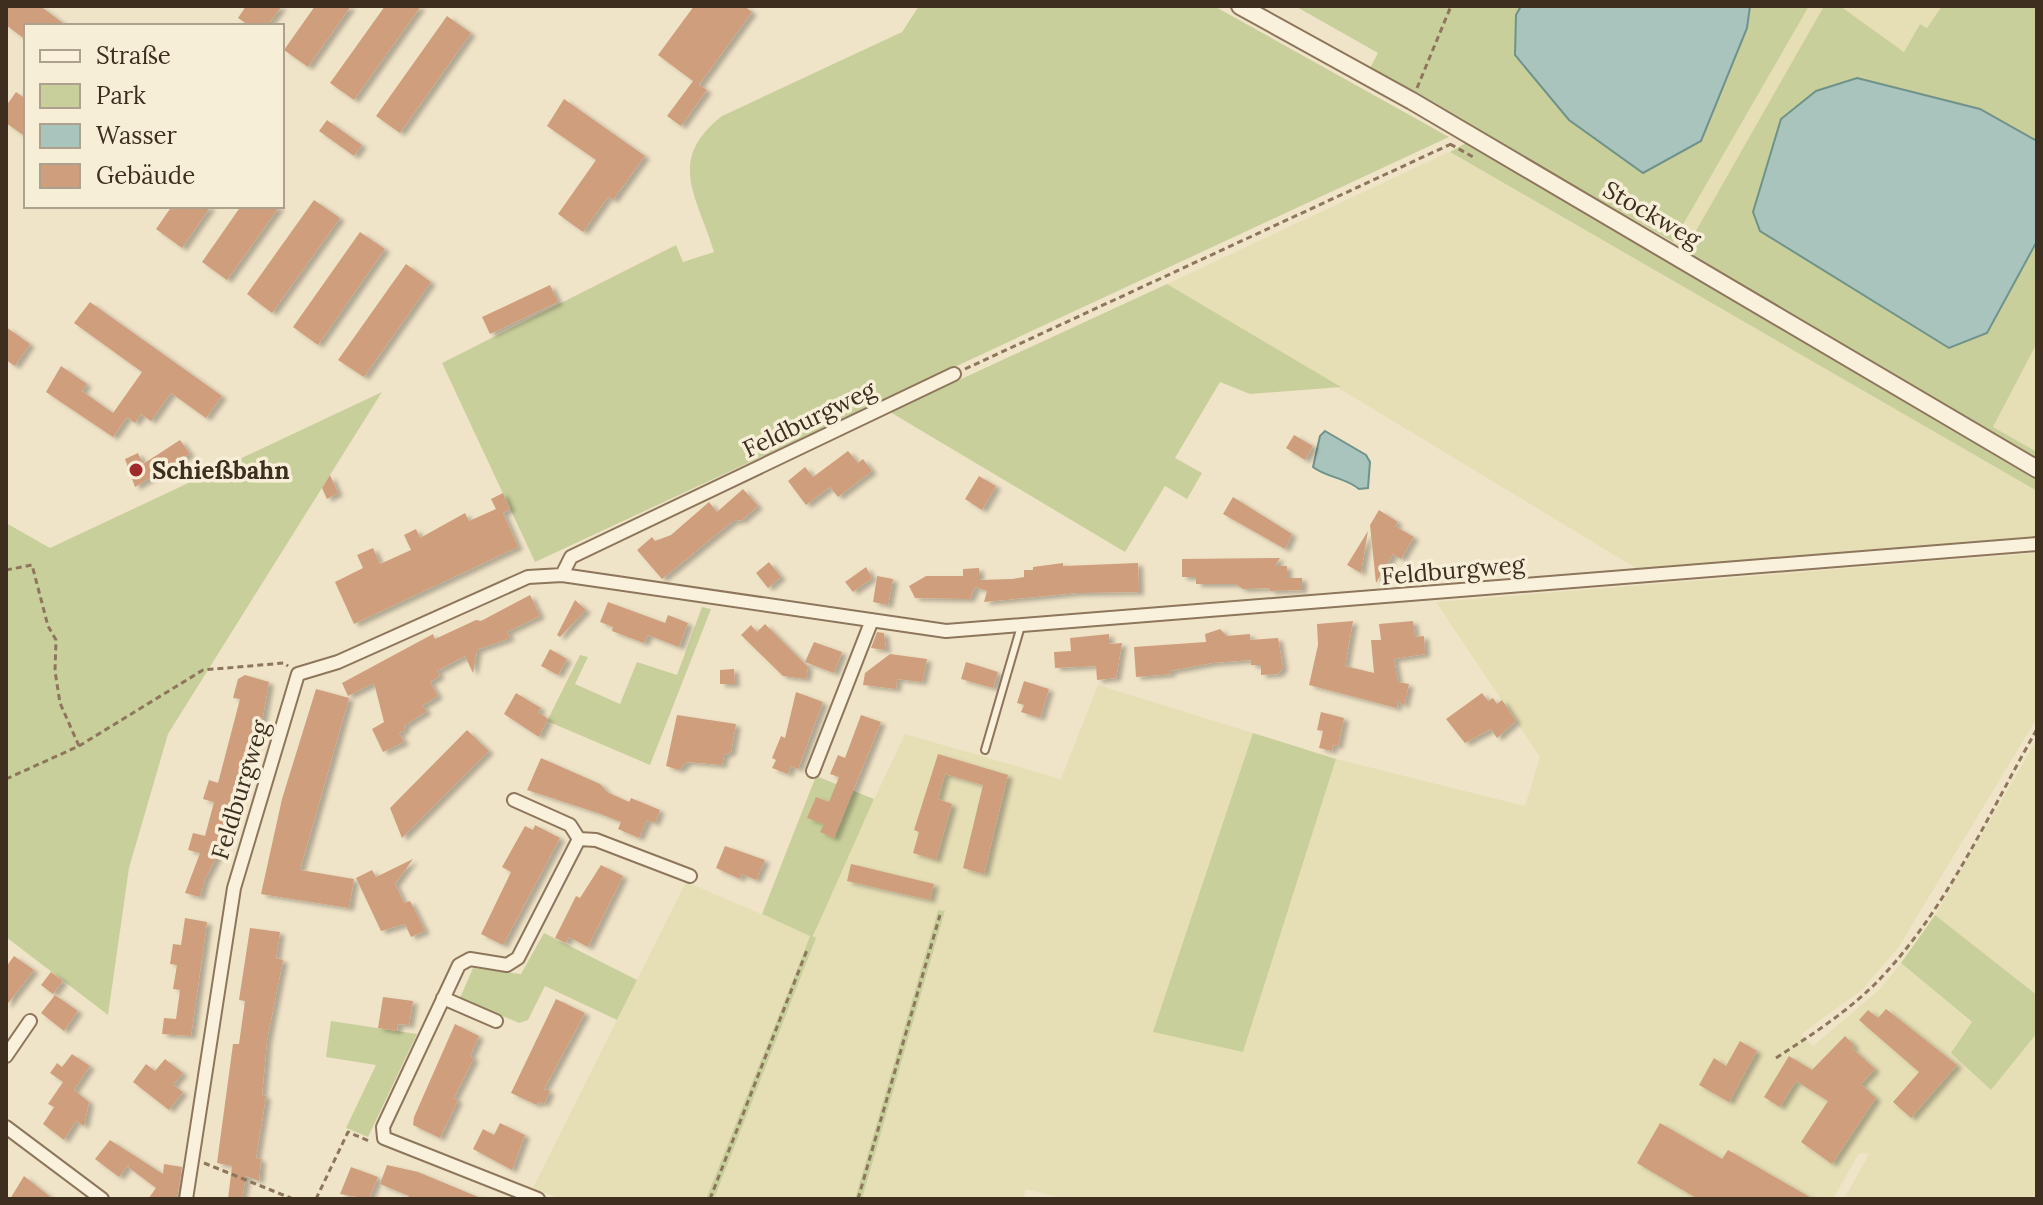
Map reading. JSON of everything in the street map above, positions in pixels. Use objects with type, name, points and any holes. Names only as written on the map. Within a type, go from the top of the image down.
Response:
[{"type":"street","name":"Stockweg","points":[[1240,6],[1469,134],[2037,469]]},
{"type":"street","name":"Feldburgweg","points":[[562,575],[571,557],[954,374]]},
{"type":"street","name":"Feldburgweg","points":[[186,1199],[234,888],[298,674],[338,662],[528,577],[562,575],[946,631],[2037,544]]},
{"type":"street","points":[[813,771],[872,620]]},
{"type":"street","points":[[514,800],[570,825],[579,839]]},
{"type":"street","points":[[579,839],[596,840],[690,876]]},
{"type":"street","points":[[538,1199],[384,1138],[383,1127],[459,965],[470,959],[507,965],[518,958],[579,839]]},
{"type":"street","points":[[443,998],[496,1021]]},
{"type":"street","points":[[6,1056],[30,1021]]},
{"type":"street","points":[[6,1127],[102,1199]]},
{"type":"lane","points":[[985,750],[1021,626]]},
{"type":"path","points":[[1412,101],[1451,6]]},
{"type":"path","points":[[954,374],[1469,134]]},
{"type":"path","points":[[6,570],[32,565],[48,626],[56,640],[55,671],[60,703],[79,746]]},
{"type":"path","points":[[6,779],[79,746],[203,670],[284,663],[298,674]]},
{"type":"path","points":[[1776,1058],[1831,1022],[1875,984],[1922,924],[2037,729]]},
{"type":"path","points":[[858,1199],[940,915]]},
{"type":"path","points":[[710,1199],[807,950]]},
{"type":"path","points":[[316,1199],[348,1132],[372,1142],[384,1138]]},
{"type":"path","points":[[193,1159],[293,1199]]},
{"type":"shaded area","points":[[1809,6],[1824,6],[1686,250],[1673,242]]},
{"type":"shaded area","points":[[1840,6],[1942,6],[1927,28],[1920,24],[1904,52]]},
{"type":"shaded area","points":[[1449,152],[2037,491],[2037,539],[1639,570],[1167,284]]},
{"type":"shaded area","points":[[2037,343],[2037,452],[1993,427]]},
{"type":"shaded area","points":[[2037,553],[2037,718],[1898,948],[1862,990],[1801,1034],[1813,1046],[1880,989],[1901,963],[1972,1023],[1991,1090],[2037,1033],[2037,1199],[1844,1199],[1869,1154],[1859,1153],[1833,1199],[1065,1199],[1026,1189],[1023,1199],[862,1199],[945,912],[938,910],[855,1199],[714,1199],[833,886],[905,734],[1061,779],[1098,685],[1253,733],[1154,1031],[1243,1052],[1336,759],[1525,806],[1540,757],[1436,602]]},
{"type":"shaded area","points":[[2037,739],[2037,995],[1935,915]]},
{"type":"shaded area","points":[[686,882],[810,935],[706,1199],[561,1199],[533,1188]]},
{"type":"green space","points":[[919,6],[1214,6],[1449,137],[535,562],[442,363],[676,245],[683,262],[714,252],[691,180],[690,164],[694,148],[705,133],[722,116],[902,32]]},
{"type":"green space","points":[[1295,6],[1521,6],[1516,15],[1701,141],[1747,28],[1750,6],[1809,6],[1673,242],[1370,68],[1378,53]]},
{"type":"green space","points":[[1824,6],[1840,6],[1904,52],[1920,24],[1927,28],[1942,6],[2037,6],[2037,141],[1980,109],[1987,333],[2037,241],[2037,343],[1993,427],[2037,452],[2037,461],[1684,252]]},
{"type":"green space","points":[[1466,143],[2037,479],[2037,491],[1450,152]]},
{"type":"green space","points":[[1167,284],[1341,387],[1250,394],[1220,382],[1175,458],[1202,473],[1187,499],[1165,486],[1125,552],[890,412]]},
{"type":"green space","points":[[382,392],[168,734],[129,868],[108,1015],[6,937],[6,523],[50,548]]},
{"type":"green space","points":[[702,607],[711,609],[650,765],[547,721],[580,655],[588,657],[575,684],[620,704],[637,662],[677,675]]},
{"type":"green space","points":[[1253,733],[1336,759],[1243,1052],[1153,1032]]},
{"type":"green space","points":[[816,776],[874,799],[813,936],[816,938],[714,1199],[706,1199],[810,936],[762,914]]},
{"type":"green space","points":[[938,910],[945,911],[862,1199],[855,1199]]},
{"type":"green space","points":[[1935,915],[2037,995],[2037,1033],[1991,1090],[1951,1053],[1972,1022],[1901,963]]},
{"type":"green space","points":[[544,933],[637,980],[617,1020],[545,986],[528,1020],[519,1023],[460,998],[473,968],[521,974]]},
{"type":"green space","points":[[331,1021],[417,1034],[368,1137],[346,1128],[376,1065],[326,1057]]},
{"type":"water","points":[[1521,6],[1750,6],[1747,28],[1701,141],[1643,173],[1569,120],[1515,55],[1516,15]]},
{"type":"water","points":[[1857,78],[1980,109],[2037,141],[2037,241],[1987,333],[1949,348],[1760,231],[1753,212],[1781,119],[1816,91]]},
{"type":"water","points":[[1325,431],[1366,455],[1370,462],[1368,488],[1359,489],[1313,467],[1320,436]]},
{"type":"building","points":[[6,6],[40,6],[64,24],[24,24],[24,38],[6,25]]},
{"type":"building","points":[[246,6],[282,6],[268,24],[247,24],[238,18]]},
{"type":"building","points":[[315,6],[351,6],[308,67],[284,50]]},
{"type":"building","points":[[385,6],[421,6],[354,100],[330,83]]},
{"type":"building","points":[[694,6],[744,6],[752,12],[699,85],[707,90],[681,126],[667,116],[693,81],[658,55]]},
{"type":"building","points":[[447,16],[471,33],[400,133],[376,116]]},
{"type":"building","points":[[16,92],[24,98],[24,136],[6,123],[6,106]]},
{"type":"building","points":[[564,99],[645,156],[613,200],[608,197],[583,232],[558,214],[596,160],[547,126]]},
{"type":"building","points":[[327,120],[362,145],[354,156],[319,131]]},
{"type":"building","points":[[314,200],[340,218],[272,313],[247,294]]},
{"type":"building","points":[[171,208],[210,208],[182,248],[156,229]]},
{"type":"building","points":[[240,208],[279,208],[227,280],[202,262]]},
{"type":"building","points":[[360,232],[385,249],[318,345],[293,327]]},
{"type":"building","points":[[406,264],[431,282],[364,377],[338,360]]},
{"type":"building","points":[[550,285],[558,302],[490,334],[482,317]]},
{"type":"building","points":[[90,302],[222,396],[206,418],[171,393],[151,421],[141,414],[135,423],[127,417],[113,437],[46,392],[61,366],[87,384],[82,391],[113,413],[142,372],[74,323]]},
{"type":"building","points":[[6,327],[30,344],[15,366],[6,360]]},
{"type":"building","points":[[1294,435],[1313,446],[1305,460],[1286,448]]},
{"type":"building","points":[[180,440],[190,454],[135,487],[125,459],[138,453],[143,464]]},
{"type":"building","points":[[848,451],[858,463],[863,459],[872,471],[838,497],[830,487],[806,505],[788,481],[805,467],[813,477]]},
{"type":"building","points":[[330,475],[338,493],[327,499],[322,488]]},
{"type":"building","points":[[979,476],[996,486],[982,510],[965,499]]},
{"type":"building","points":[[743,489],[758,506],[742,520],[733,521],[662,579],[637,550],[652,537],[655,541],[671,535],[709,502],[717,512]]},
{"type":"building","points":[[503,493],[510,509],[503,513],[518,547],[354,624],[335,582],[363,568],[357,555],[373,548],[380,564],[411,550],[404,535],[416,529],[420,538],[465,513],[469,521],[496,509],[491,499]]},
{"type":"building","points":[[1233,497],[1292,534],[1285,549],[1223,514]]},
{"type":"building","points":[[1379,510],[1398,522],[1395,526],[1414,537],[1401,559],[1393,554],[1376,583],[1370,525]]},
{"type":"building","points":[[1368,531],[1362,566],[1361,573],[1347,565]]},
{"type":"building","points":[[1280,558],[1275,566],[1287,566],[1287,578],[1302,578],[1302,590],[1270,591],[1269,588],[1243,589],[1235,584],[1196,584],[1196,577],[1182,577],[1182,559]]},
{"type":"building","points":[[769,562],[781,577],[768,588],[756,573]]},
{"type":"building","points":[[1063,563],[1063,566],[1138,563],[1139,592],[1076,593],[984,602],[987,591],[975,587],[970,599],[915,598],[909,586],[926,576],[963,576],[963,569],[979,568],[979,580],[1012,579],[1024,577],[1024,570],[1033,570],[1033,567]]},
{"type":"building","points":[[866,567],[872,578],[853,592],[845,582]]},
{"type":"building","points":[[877,576],[893,579],[888,605],[873,602]]},
{"type":"building","points":[[530,595],[540,616],[507,632],[510,638],[477,650],[473,673],[465,656],[437,671],[440,676],[430,682],[438,696],[422,706],[427,711],[404,726],[405,730],[399,733],[404,742],[383,752],[372,729],[384,722],[374,683],[348,696],[342,683],[433,634],[435,639],[476,620],[481,621]]},
{"type":"building","points":[[575,600],[586,610],[560,637],[557,635]]},
{"type":"building","points":[[608,602],[665,623],[668,615],[688,623],[679,647],[648,635],[644,643],[612,631],[613,627],[600,622]]},
{"type":"building","points":[[1353,621],[1345,666],[1374,673],[1371,640],[1381,640],[1379,624],[1413,621],[1415,637],[1424,636],[1425,654],[1394,659],[1398,682],[1409,684],[1404,706],[1398,700],[1397,708],[1309,685],[1318,645],[1317,624]]},
{"type":"building","points":[[765,624],[808,667],[806,679],[783,676],[741,635],[751,625],[757,632]]},
{"type":"building","points":[[1220,629],[1227,636],[1250,634],[1250,640],[1278,638],[1283,668],[1278,674],[1261,675],[1261,665],[1251,665],[1251,660],[1212,663],[1170,671],[1171,674],[1136,677],[1134,647],[1206,642],[1205,634]]},
{"type":"building","points":[[877,632],[884,633],[886,650],[871,648]]},
{"type":"building","points":[[1109,634],[1109,644],[1122,643],[1116,678],[1097,680],[1096,666],[1055,668],[1054,652],[1071,651],[1070,638]]},
{"type":"building","points":[[814,642],[842,652],[834,673],[805,662]]},
{"type":"building","points":[[550,649],[567,659],[558,675],[541,666]]},
{"type":"building","points":[[890,654],[927,659],[922,682],[897,679],[896,689],[863,685],[865,673]]},
{"type":"building","points":[[966,662],[998,672],[993,688],[961,679]]},
{"type":"building","points":[[734,669],[735,684],[720,684],[720,670]]},
{"type":"building","points":[[245,675],[269,682],[263,716],[227,837],[205,879],[200,897],[185,893],[200,853],[188,850],[193,833],[205,836],[214,802],[203,799],[209,780],[218,783],[240,699],[233,698],[238,679]]},
{"type":"building","points":[[1024,681],[1049,689],[1040,718],[1021,712],[1024,705],[1017,703]]},
{"type":"building","points":[[316,689],[349,698],[300,870],[354,879],[349,908],[261,894],[282,799]]},
{"type":"building","points":[[796,692],[823,702],[798,769],[791,766],[788,774],[772,768],[776,760],[772,758],[781,736],[785,738]]},
{"type":"building","points":[[516,693],[541,708],[538,712],[548,719],[539,737],[504,714]]},
{"type":"building","points":[[1482,693],[1488,701],[1493,698],[1497,704],[1502,700],[1516,721],[1497,738],[1491,729],[1465,743],[1446,719]]},
{"type":"building","points":[[1321,712],[1344,718],[1338,746],[1333,745],[1332,751],[1319,748],[1323,731],[1317,730]]},
{"type":"building","points":[[677,715],[736,724],[731,752],[724,755],[722,765],[687,762],[679,770],[666,766]]},
{"type":"building","points":[[861,715],[881,722],[834,838],[820,832],[824,824],[807,818],[816,797],[829,802],[839,777],[830,774],[838,755],[845,758]]},
{"type":"building","points":[[467,730],[489,751],[402,838],[390,808]]},
{"type":"building","points":[[938,754],[1008,775],[984,874],[963,868],[983,785],[945,774],[938,799],[952,804],[936,860],[913,853],[919,832],[914,830]]},
{"type":"building","points":[[541,758],[600,784],[607,792],[629,802],[631,798],[660,810],[655,823],[647,820],[639,838],[618,829],[621,822],[527,790]]},
{"type":"building","points":[[535,825],[560,838],[503,945],[481,934],[511,872],[502,867],[525,826],[533,830]]},
{"type":"building","points":[[725,846],[765,860],[756,880],[742,874],[740,879],[716,868]]},
{"type":"building","points":[[413,859],[395,884],[404,903],[410,901],[425,931],[411,937],[405,924],[381,931],[356,878],[372,870],[376,877]]},
{"type":"building","points":[[851,864],[934,884],[930,900],[847,881]]},
{"type":"building","points":[[601,865],[623,876],[588,947],[569,937],[566,943],[555,938],[576,896],[580,898]]},
{"type":"building","points":[[185,918],[207,922],[191,1036],[162,1034],[164,1018],[176,1019],[180,990],[173,989],[177,965],[170,964],[173,944],[181,945]]},
{"type":"building","points":[[250,928],[280,932],[276,958],[283,960],[267,1040],[262,1095],[266,1096],[256,1158],[261,1159],[259,1181],[246,1176],[242,1199],[228,1199],[232,1166],[217,1163],[233,1044],[239,1044],[245,1001],[239,1000]]},
{"type":"building","points":[[14,956],[34,970],[6,1006],[6,967]]},
{"type":"building","points":[[51,972],[63,981],[53,994],[41,985]]},
{"type":"building","points":[[55,995],[78,1011],[64,1031],[41,1013]]},
{"type":"building","points":[[383,997],[413,1001],[409,1025],[398,1024],[397,1031],[378,1028]]},
{"type":"building","points":[[556,999],[585,1013],[544,1089],[550,1091],[544,1104],[538,1102],[537,1105],[511,1093]]},
{"type":"building","points":[[1886,1009],[1957,1065],[1911,1118],[1893,1102],[1919,1072],[1859,1020],[1868,1010],[1878,1018]]},
{"type":"building","points":[[455,1024],[479,1036],[470,1056],[474,1058],[454,1098],[458,1100],[440,1138],[413,1125],[414,1117]]},
{"type":"building","points":[[1845,1036],[1854,1045],[1852,1048],[1875,1069],[1861,1084],[1876,1098],[1832,1164],[1801,1142],[1828,1101],[1796,1081],[1780,1107],[1764,1097],[1789,1056],[1812,1070]]},
{"type":"building","points":[[1740,1041],[1757,1051],[1729,1102],[1699,1085],[1714,1058],[1726,1066]]},
{"type":"building","points":[[72,1054],[90,1066],[74,1090],[89,1102],[84,1126],[76,1121],[64,1140],[43,1124],[54,1107],[48,1104],[63,1082],[50,1073],[57,1063],[62,1067]]},
{"type":"building","points":[[165,1059],[183,1073],[173,1085],[183,1092],[169,1110],[133,1082],[146,1064],[155,1071]]},
{"type":"building","points":[[500,1123],[525,1135],[512,1170],[473,1149],[483,1129],[494,1135]]},
{"type":"building","points":[[1660,1123],[1722,1159],[1728,1150],[1813,1199],[1698,1199],[1637,1163]]},
{"type":"building","points":[[110,1140],[163,1174],[164,1164],[182,1167],[177,1199],[148,1199],[156,1188],[128,1167],[129,1164],[119,1177],[95,1159]]},
{"type":"building","points":[[387,1165],[418,1172],[483,1199],[407,1199],[409,1196],[380,1184]]},
{"type":"building","points":[[351,1167],[378,1177],[369,1199],[340,1194]]},
{"type":"building","points":[[24,1176],[53,1199],[10,1199]]},
{"type":"place","name":"Schießbahn","points":[[136,470]]}]
